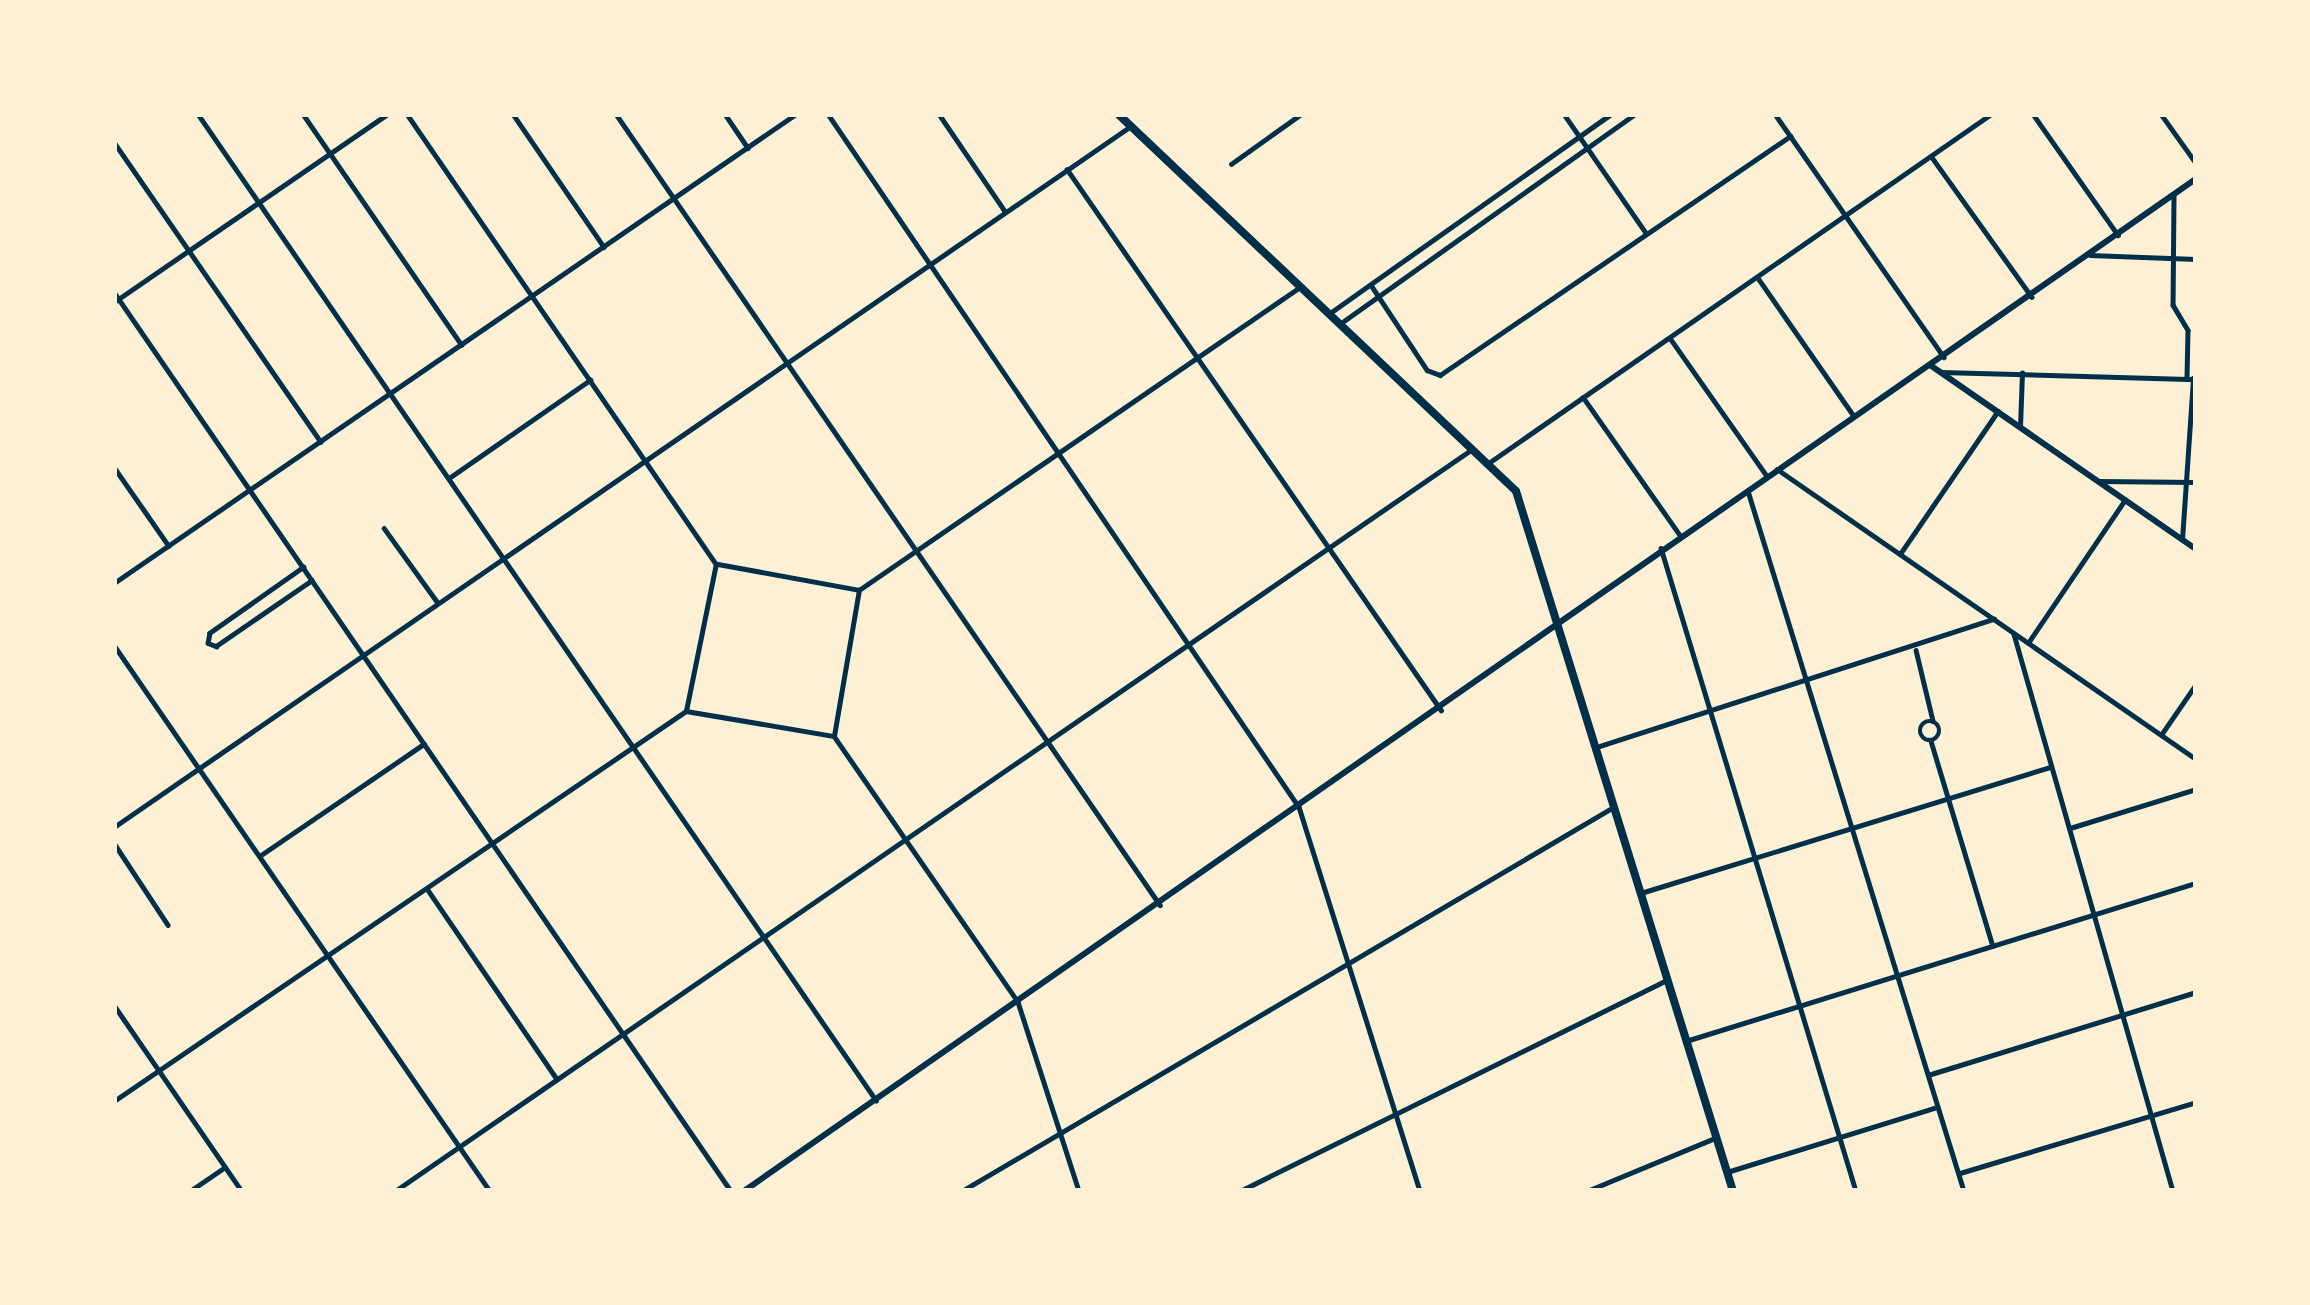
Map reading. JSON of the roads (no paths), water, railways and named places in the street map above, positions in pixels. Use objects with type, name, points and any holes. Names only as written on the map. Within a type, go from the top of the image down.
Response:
[{"type":"main road","points":[[1118,114],[1490,462],[1521,500],[1733,1191]]},
{"type":"main road","points":[[744,1191],[1441,710],[1660,548],[2032,297],[2196,179]]},
{"type":"main road","points":[[1930,365],[2196,549]]},
{"type":"street","points":[[198,114],[876,1100]]},
{"type":"street","points":[[304,114],[462,344]]},
{"type":"street","points":[[388,114],[116,298],[731,1191]]},
{"type":"street","points":[[407,114],[716,564],[859,590],[1301,286]]},
{"type":"street","points":[[513,114],[604,247]]},
{"type":"street","points":[[616,114],[1160,904]]},
{"type":"street","points":[[725,114],[748,148]]},
{"type":"street","points":[[114,584],[796,114]]},
{"type":"street","points":[[828,114],[1299,807],[1420,1191]]},
{"type":"street","points":[[939,114],[1005,211]]},
{"type":"street","points":[[1231,164],[1301,114]]},
{"type":"street","points":[[1564,114],[1646,233]]},
{"type":"street","points":[[1330,313],[1611,114]]},
{"type":"street","points":[[1341,323],[1635,114]]},
{"type":"street","points":[[1775,114],[1944,357]]},
{"type":"street","points":[[1490,462],[1991,114]]},
{"type":"street","points":[[2033,114],[2118,235]]},
{"type":"street","points":[[2161,114],[2196,163]]},
{"type":"street","points":[[114,827],[1131,126]]},
{"type":"street","points":[[1371,285],[1435,375],[1790,136]]},
{"type":"street","points":[[114,142],[321,442]]},
{"type":"street","points":[[1931,156],[2032,297]]},
{"type":"street","points":[[1067,169],[1441,710]]},
{"type":"street","points":[[2174,195],[2173,305],[2188,330],[2192,378],[2182,540]]},
{"type":"street","points":[[2090,255],[2196,259]]},
{"type":"street","points":[[1757,277],[1854,416]]},
{"type":"street","points":[[1670,338],[1768,476]]},
{"type":"street","points":[[1941,372],[2192,378]]},
{"type":"street","points":[[2020,427],[2022,373]]},
{"type":"street","points":[[449,478],[590,380]]},
{"type":"street","points":[[1583,398],[1680,535]]},
{"type":"street","points":[[1900,554],[1997,411]]},
{"type":"street","points":[[395,1191],[1473,448]]},
{"type":"street","points":[[114,466],[169,546]]},
{"type":"street","points":[[1777,469],[2196,759]]},
{"type":"street","points":[[2098,481],[2196,482]]},
{"type":"street","points":[[1747,489],[1964,1191]]},
{"type":"street","points":[[2028,643],[2125,500]]},
{"type":"street","points":[[384,528],[438,603]]},
{"type":"street","points":[[1660,548],[1759,856],[1856,1191]]},
{"type":"street","points":[[686,711],[716,564]]},
{"type":"street","points":[[304,567],[210,633],[208,643],[216,646],[313,580]]},
{"type":"street","points":[[859,590],[834,736],[1018,1002],[1079,1191]]},
{"type":"street","points":[[1600,746],[1916,650],[1994,620]]},
{"type":"street","points":[[2014,634],[2173,1191]]},
{"type":"street","points":[[114,644],[490,1191]]},
{"type":"street","points":[[1916,650],[1933,722],[1940,732],[1931,741]]},
{"type":"street","points":[[2161,735],[2196,684]]},
{"type":"street","points":[[114,1101],[686,711],[834,736]]},
{"type":"street","points":[[1933,722],[1920,728],[1931,741],[1993,946]]},
{"type":"street","points":[[261,856],[424,743]]},
{"type":"street","points":[[1644,892],[2050,767]]},
{"type":"street","points":[[2068,829],[2196,788]]},
{"type":"street","points":[[962,1191],[1617,806]]},
{"type":"street","points":[[114,844],[168,925]]},
{"type":"street","points":[[1689,1040],[2196,883]]},
{"type":"street","points":[[427,887],[557,1079]]},
{"type":"street","points":[[1240,1191],[1669,979]]},
{"type":"street","points":[[1928,1075],[2196,992]]},
{"type":"street","points":[[114,1005],[242,1191]]},
{"type":"street","points":[[1959,1173],[2196,1102]]},
{"type":"street","points":[[1727,1172],[1937,1107]]},
{"type":"street","points":[[1587,1191],[1717,1138]]},
{"type":"street","points":[[190,1191],[225,1167]]}]
